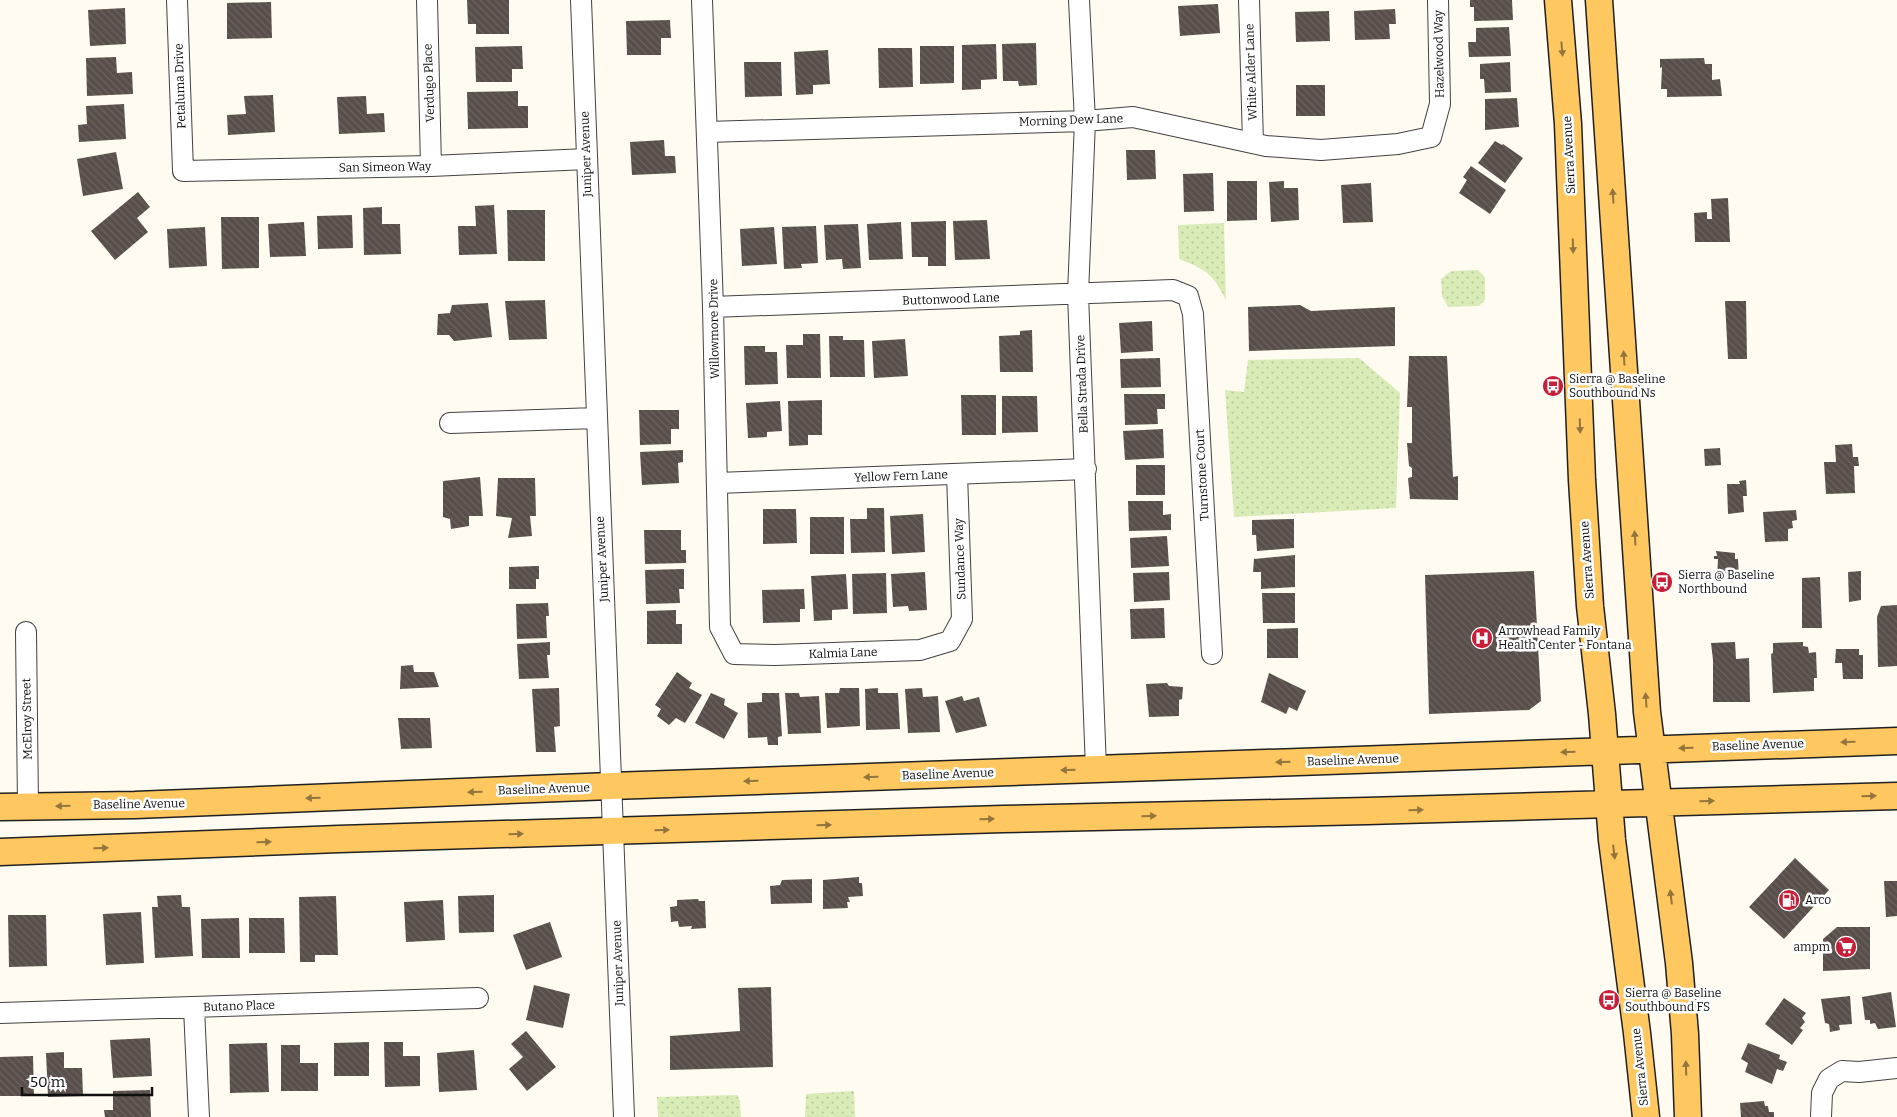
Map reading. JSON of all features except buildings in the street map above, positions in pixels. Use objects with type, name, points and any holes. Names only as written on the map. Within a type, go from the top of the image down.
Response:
[{"type":"main road","name":"Sierra Avenue","points":[[1558,0],[1568,124],[1590,606],[1612,840],[1646,1117]]},
{"type":"main road","points":[[1599,0],[1647,712],[1679,962],[1685,1034],[1688,1117]]},
{"type":"main road","name":"Baseline Avenue","points":[[0,807],[135,805],[1652,748],[1897,741]]},
{"type":"main road","points":[[0,852],[339,839],[993,819],[1367,811],[1897,796]]},
{"type":"street","name":"Petaluma Drive","points":[[177,0],[182,171]]},
{"type":"street","name":"Verdugo Place","points":[[426,0],[431,166]]},
{"type":"street","name":"Juniper Avenue","points":[[581,0],[624,1117]]},
{"type":"street","name":"Willowmore Drive","points":[[702,0],[713,307],[720,627],[734,654]]},
{"type":"street","name":"Bella Strada Drive","points":[[1079,0],[1085,121],[1078,294],[1096,769]]},
{"type":"street","name":"White Alder Lane","points":[[1250,0],[1253,143]]},
{"type":"street","name":"Hazelwood Way","points":[[1431,137],[1440,104],[1438,0]]},
{"type":"street","name":"Morning Dew Lane","points":[[707,132],[1133,118],[1266,146],[1321,150],[1398,144],[1431,137]]},
{"type":"street","name":"San Simeon Way","points":[[182,171],[431,166],[587,159]]},
{"type":"street","name":"Buttonwood Lane","points":[[713,307],[1172,290],[1188,296]]},
{"type":"street","name":"Turnstone Court","points":[[1188,296],[1193,314],[1212,654]]},
{"type":"street","points":[[450,423],[596,418]]},
{"type":"street","name":"Yellow Fern Lane","points":[[717,483],[1086,469]]},
{"type":"street","name":"Sundance Way","points":[[950,641],[962,619],[957,474]]},
{"type":"street","name":"McElroy Street","points":[[26,632],[28,806]]},
{"type":"street","name":"Kalmia Lane","points":[[734,654],[776,655],[920,650],[950,641]]},
{"type":"street","name":"Butano Place","points":[[0,1013],[478,998]]},
{"type":"street","points":[[194,1008],[199,1117]]},
{"type":"street","points":[[1821,1117],[1822,1092],[1829,1079],[1842,1071],[1859,1072],[1897,1068]]},
{"type":"green space","points":[[1224,223],[1226,300],[1217,284],[1208,274],[1196,266],[1179,259],[1178,225]]},
{"type":"green space","points":[[1478,270],[1485,277],[1485,300],[1479,306],[1448,307],[1442,296],[1441,279],[1451,271]]},
{"type":"green space","points":[[1359,358],[1400,393],[1396,508],[1234,517],[1225,390],[1244,392],[1248,360]]},
{"type":"green space","points":[[854,1091],[855,1117],[805,1117],[806,1094]]},
{"type":"green space","points":[[737,1095],[740,1101],[741,1117],[658,1117],[657,1097]]},
{"type":"place","name":"Sierra @ Baseline Southbound Ns","points":[[1553,386]]},
{"type":"place","name":"Sierra @ Baseline Northbound","points":[[1662,582]]},
{"type":"place","name":"Arrowhead Family Health Center - Fontana","points":[[1482,638]]},
{"type":"place","name":"Arco","points":[[1789,900]]},
{"type":"place","name":"ampm","points":[[1846,947]]},
{"type":"place","name":"Sierra @ Baseline Southbound FS","points":[[1609,1000]]}]
